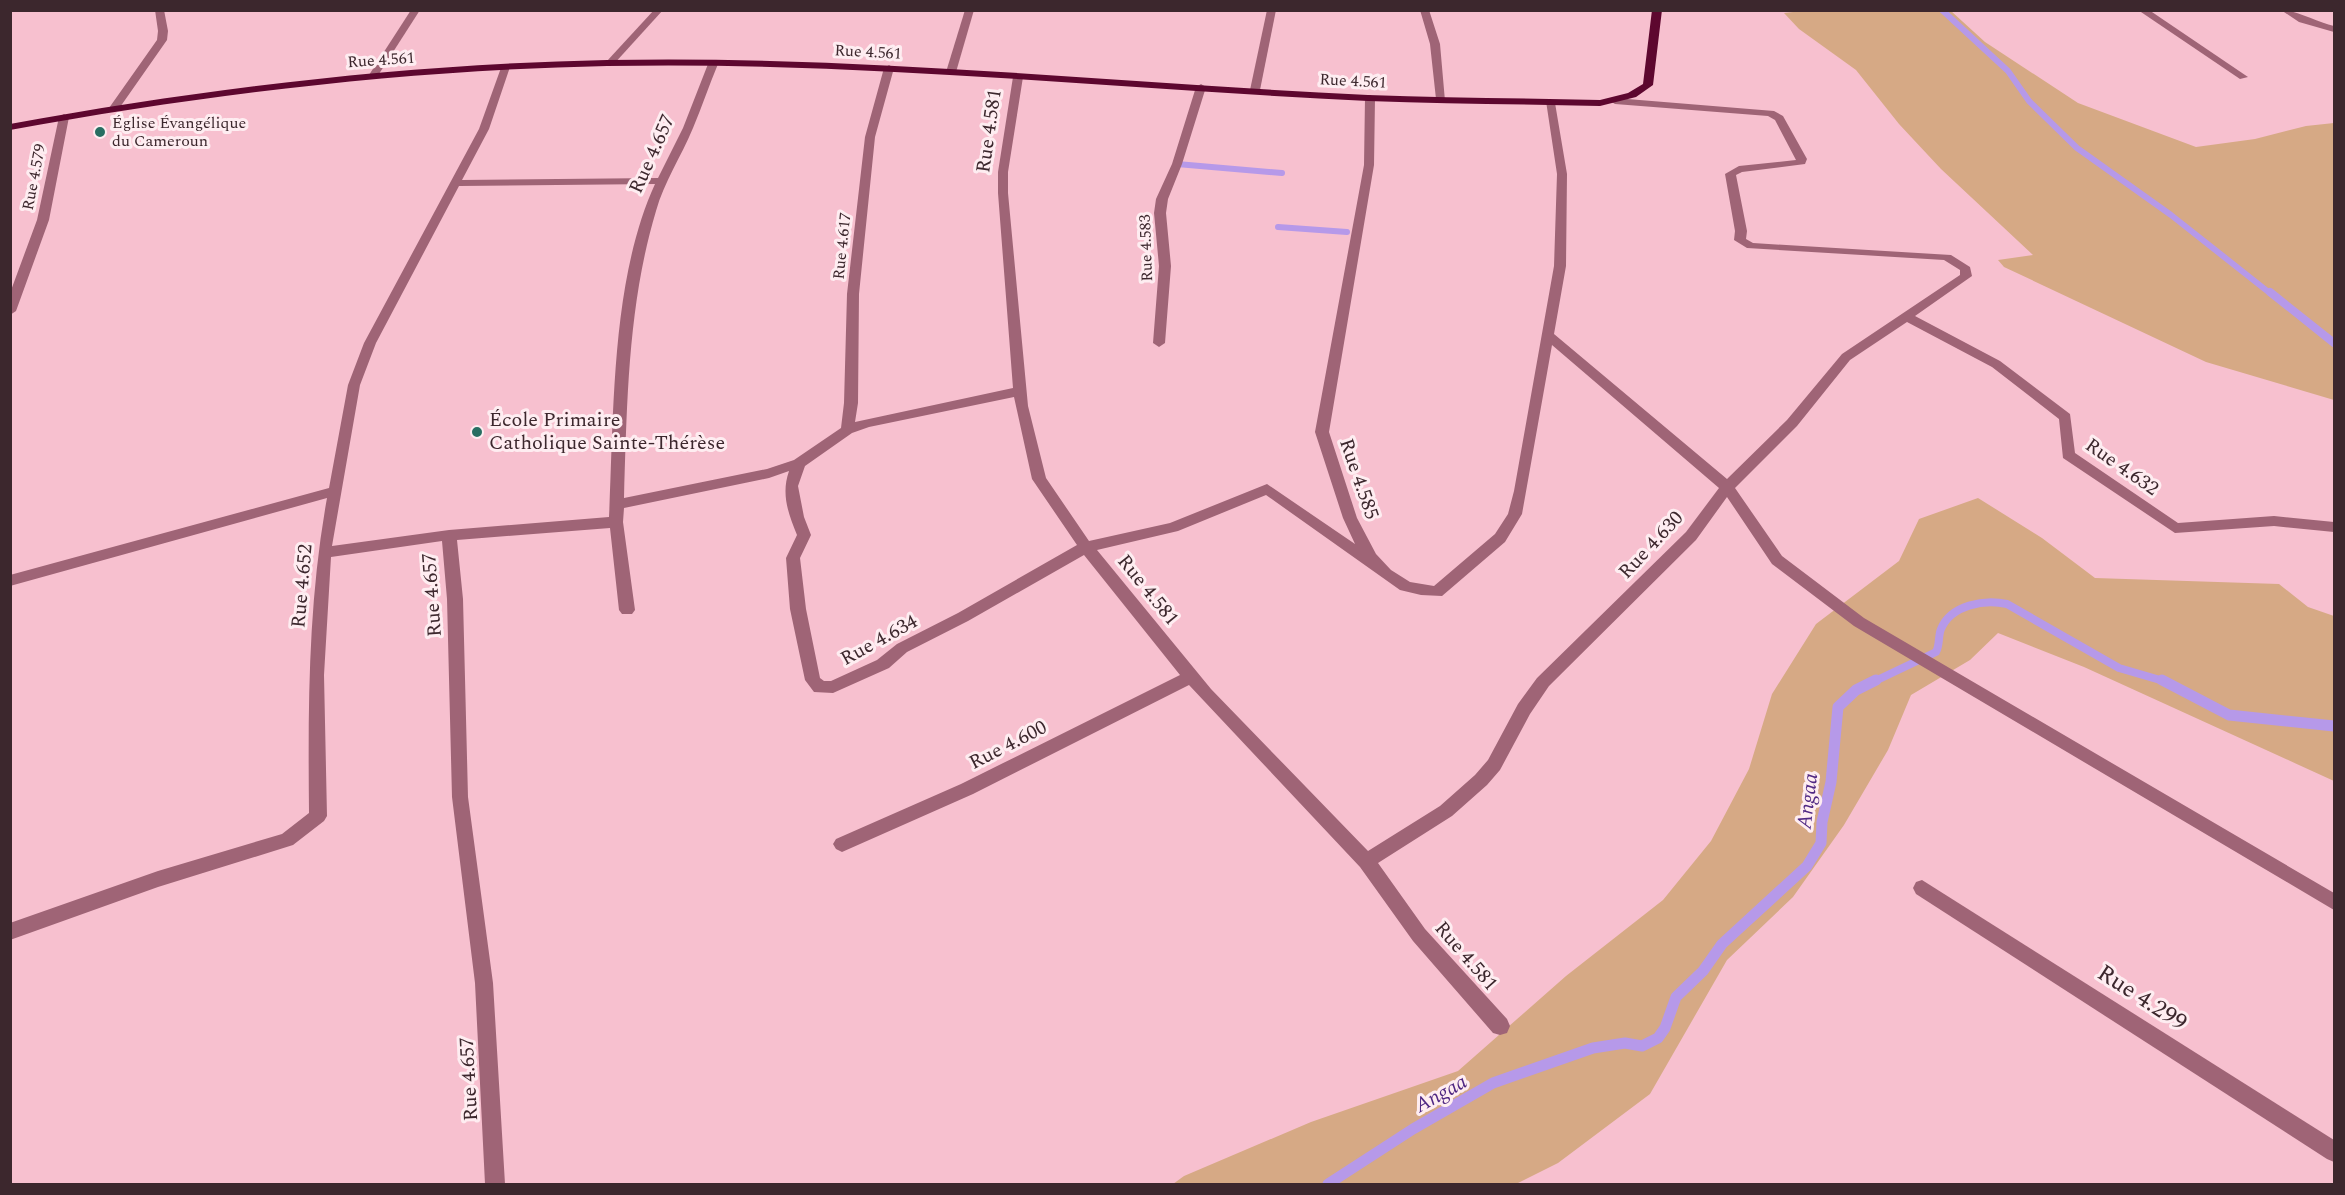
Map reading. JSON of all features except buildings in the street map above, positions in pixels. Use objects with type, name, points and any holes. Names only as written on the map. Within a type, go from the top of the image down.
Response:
[{"type":"main road","name":"Rue 4.561","points":[[10,127],[114,108],[374,75],[610,63],[889,68],[1370,98],[1550,103],[1615,100],[1642,91],[1648,85],[1657,10]]},
{"type":"street","points":[[114,108],[162,40],[163,31],[159,10]]},
{"type":"street","points":[[374,75],[416,10]]},
{"type":"street","points":[[610,63],[659,10]]},
{"type":"street","points":[[951,72],[970,10]]},
{"type":"street","points":[[1255,90],[1272,10]]},
{"type":"street","points":[[1424,10],[1435,44],[1441,99]]},
{"type":"street","points":[[2142,10],[2242,76]]},
{"type":"street","points":[[2285,10],[2292,16],[2334,29]]},
{"type":"street","name":"Rue 4.657","points":[[495,1185],[484,983],[460,797],[455,599],[449,535],[616,522],[620,387],[626,318],[637,261],[650,209],[688,128],[713,64]]},
{"type":"street","name":"Rue 4.652","points":[[10,932],[158,879],[286,840],[318,816],[316,675],[324,553],[354,385],[370,343],[484,129],[505,67]]},
{"type":"street","name":"Rue 4.617","points":[[848,430],[851,403],[853,294],[870,137],[889,68]]},
{"type":"street","name":"Rue 4.581","points":[[1018,77],[1003,172],[1003,193],[1021,406],[1039,479],[1086,547],[1191,677],[1366,861],[1419,935],[1500,1026]]},
{"type":"street","name":"Rue 4.583","points":[[1159,343],[1165,266],[1160,213],[1162,199],[1177,164],[1201,87]]},
{"type":"street","name":"Rue 4.585","points":[[1370,98],[1370,165],[1347,300],[1321,426],[1340,494],[1359,537],[1375,564],[1406,587],[1437,592],[1500,538],[1515,514],[1521,491],[1560,266],[1562,174],[1550,103]]},
{"type":"street","name":"Rue 4.630","points":[[1366,861],[1446,811],[1480,780],[1494,765],[1524,709],[1543,682],[1692,536],[1727,487],[1792,423],[1840,363],[1966,276],[1966,269],[1947,257],[1751,246],[1740,240],[1741,231],[1730,174],[1739,169],[1801,162],[1802,159],[1779,118],[1770,113],[1615,100]]},
{"type":"street","name":"Rue 4.579","points":[[10,311],[43,220],[64,117]]},
{"type":"street","points":[[454,183],[663,181]]},
{"type":"street","name":"Rue 4.632","points":[[1907,317],[1977,353],[2028,387],[2065,417],[2068,455],[2175,528],[2274,521],[2334,527]]},
{"type":"street","points":[[1548,335],[1727,487],[1777,560],[1859,622],[2334,902]]},
{"type":"street","points":[[617,504],[770,473],[799,463],[848,430],[891,417],[1020,392]]},
{"type":"street","name":"Rue 4.634","points":[[799,463],[791,486],[797,517],[804,535],[793,558],[798,609],[813,680],[820,688],[833,687],[883,664],[902,648],[963,617],[1086,547],[1173,526],[1267,489],[1375,564]]},
{"type":"street","points":[[10,581],[336,491]]},
{"type":"street","points":[[616,522],[627,610]]},
{"type":"street","points":[[324,553],[449,535]]},
{"type":"street","name":"Rue 4.600","points":[[842,844],[967,789],[1191,677]]},
{"type":"street","name":"Rue 4.299","points":[[1922,888],[2334,1152]]},
{"type":"shaded area","points":[[1951,11],[1985,42],[2078,103],[2196,147],[2255,139],[2306,126],[2334,123],[2334,400],[2206,362],[2004,267],[1998,260],[2033,255],[1941,169],[1899,124],[1856,70],[1799,29],[1784,13]]},
{"type":"shaded area","points":[[1978,498],[2042,538],[2095,578],[2279,584],[2308,607],[2334,616],[2334,781],[2084,667],[1998,633],[1970,660],[1911,695],[1888,750],[1844,825],[1793,897],[1727,960],[1650,1094],[1558,1163],[1516,1184],[1173,1184],[1184,1176],[1311,1122],[1458,1071],[1566,976],[1663,900],[1711,841],[1749,769],[1772,694],[1816,624],[1899,561],[1919,519]]},
{"type":"waterway","points":[[1942,10],[2008,71],[2029,101],[2077,148],[2171,215],[2271,294]]},
{"type":"waterway","points":[[1177,164],[1282,173]]},
{"type":"waterway","points":[[1278,227],[1347,232]]},
{"type":"waterway","points":[[2270,292],[2334,343]]},
{"type":"waterway","name":"Angaa","points":[[1873,682],[1936,652],[1941,629],[1952,614],[1960,609],[1988,602],[2007,604],[2119,668],[2164,681]]},
{"type":"waterway","name":"Angaa","points":[[1328,1184],[1413,1129],[1493,1083],[1593,1048],[1625,1043],[1642,1046],[1658,1038],[1665,1028],[1676,997],[1703,971],[1722,944],[1807,866],[1821,843],[1822,822],[1831,782],[1838,707],[1856,690],[1876,680]]},
{"type":"waterway","name":"Angaa","points":[[2164,681],[2229,715],[2334,726]]},
{"type":"place","name":"Église Évangélique du Cameroun","points":[[100,132]]},
{"type":"place","name":"École Primaire Catholique Sainte-Thérèse","points":[[477,432]]}]
